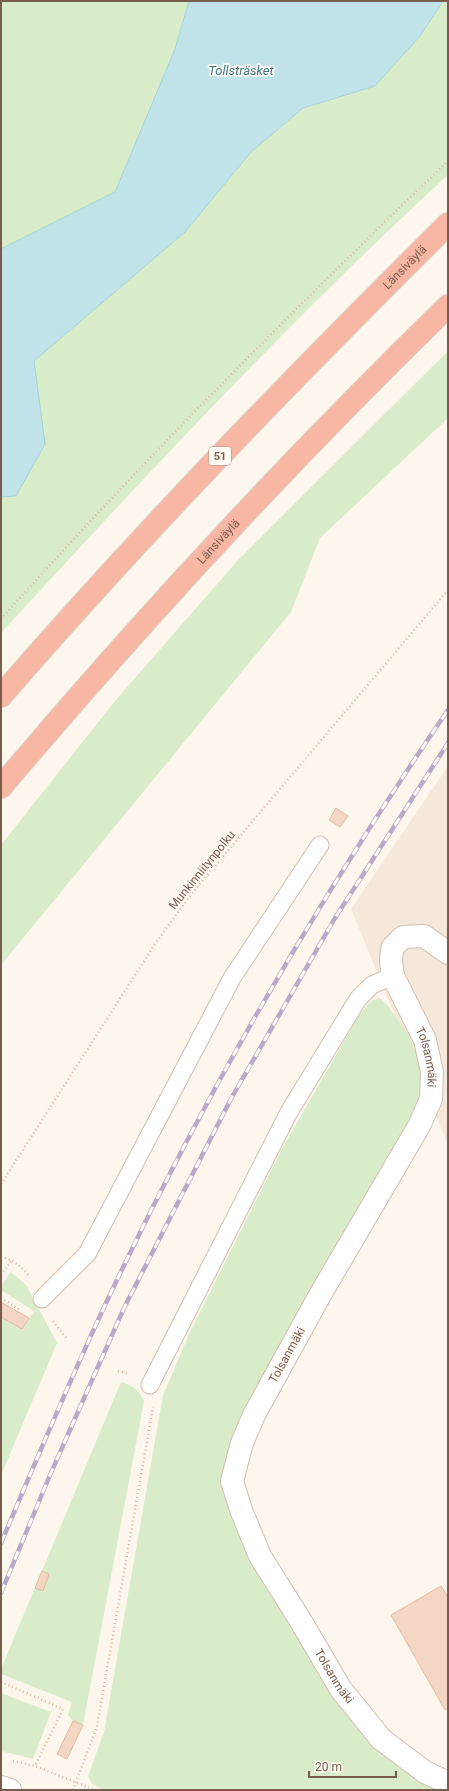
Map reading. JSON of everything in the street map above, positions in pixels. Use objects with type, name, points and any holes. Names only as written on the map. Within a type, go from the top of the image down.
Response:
[{"type":"highway","name":"Länsiväylä","points":[[1,696],[70,616],[204,472],[345,326],[448,224]]},
{"type":"highway","name":"Länsiväylä","points":[[1,787],[118,652],[242,515],[381,371],[448,306]]},
{"type":"street","name":"Tolsanmäki","points":[[448,953],[424,936],[403,937],[392,948],[390,961],[393,976],[425,1040],[432,1072],[431,1099],[419,1126],[320,1294],[254,1415],[242,1442],[232,1481],[241,1510],[260,1556],[340,1688],[381,1739],[425,1772],[448,1784]]},
{"type":"street","points":[[1,1787],[10,1790]]},
{"type":"lane","points":[[42,1299],[87,1254],[232,978],[320,845]]},
{"type":"lane","points":[[150,1385],[289,1112],[358,999],[372,985],[393,976]]},
{"type":"path","points":[[1,619],[50,564],[192,414],[448,161]]},
{"type":"path","name":"Munkinniitynpolku","points":[[1,1184],[155,944],[193,892],[448,590]]},
{"type":"path","points":[[1,1275],[11,1261]]},
{"type":"path","points":[[1,1298],[21,1310]]},
{"type":"path","points":[[73,1790],[97,1726],[155,1397],[150,1385],[134,1376],[118,1371]]},
{"type":"path","points":[[1,1682],[63,1709],[35,1766]]},
{"type":"path","points":[[8,1760],[35,1766],[95,1790]]},
{"type":"shaded area","points":[[448,766],[448,1145],[351,909]]},
{"type":"green space","points":[[1,1],[189,1],[175,49],[115,192],[1,249]]},
{"type":"green space","points":[[443,1],[448,1],[448,175],[332,285],[220,399],[164,457],[1,633],[1,497],[16,495],[37,393],[34,361],[185,232],[251,152],[303,108],[375,86],[420,36]]},
{"type":"green space","points":[[448,351],[448,418],[320,538],[291,612],[1,965],[1,845],[115,701],[239,559]]},
{"type":"green space","points":[[380,998],[387,1005],[408,1034],[419,1061],[421,1097],[407,1136],[224,1476],[332,1684],[442,1790],[104,1790],[92,1784],[88,1776],[104,1732],[163,1395],[190,1332],[283,1147],[359,1015],[371,1001]]},
{"type":"green space","points":[[11,1272],[26,1285],[57,1343],[1,1475],[1,1317],[22,1329],[34,1311],[1,1290],[1,1286]]},
{"type":"green space","points":[[121,1382],[135,1388],[144,1401],[83,1725],[73,1721],[68,1715],[72,1702],[1,1674],[1,1669]]},
{"type":"green space","points":[[1,1693],[51,1712],[33,1759],[1,1751]]},
{"type":"water","name":"Tollsträsket","points":[[189,1],[443,1],[420,36],[375,86],[303,108],[251,152],[185,232],[34,361],[45,444],[16,496],[1,497],[1,249],[115,192],[175,49]]},
{"type":"building","points":[[336,808],[348,816],[340,827],[329,820]]},
{"type":"building","points":[[1,1302],[29,1318],[22,1329],[1,1317]]},
{"type":"building","points":[[42,1571],[49,1574],[43,1591],[35,1588]]},
{"type":"building","points":[[441,1586],[448,1597],[448,1708],[445,1710],[391,1615]]},
{"type":"building","points":[[73,1721],[83,1725],[67,1759],[57,1754]]},
{"type":"railway","points":[[1,1543],[92,1333],[143,1226],[182,1150],[223,1074],[309,926],[400,781],[448,710]]},
{"type":"railway","points":[[1,1593],[50,1475],[124,1308],[232,1097],[335,918],[448,743]]}]
